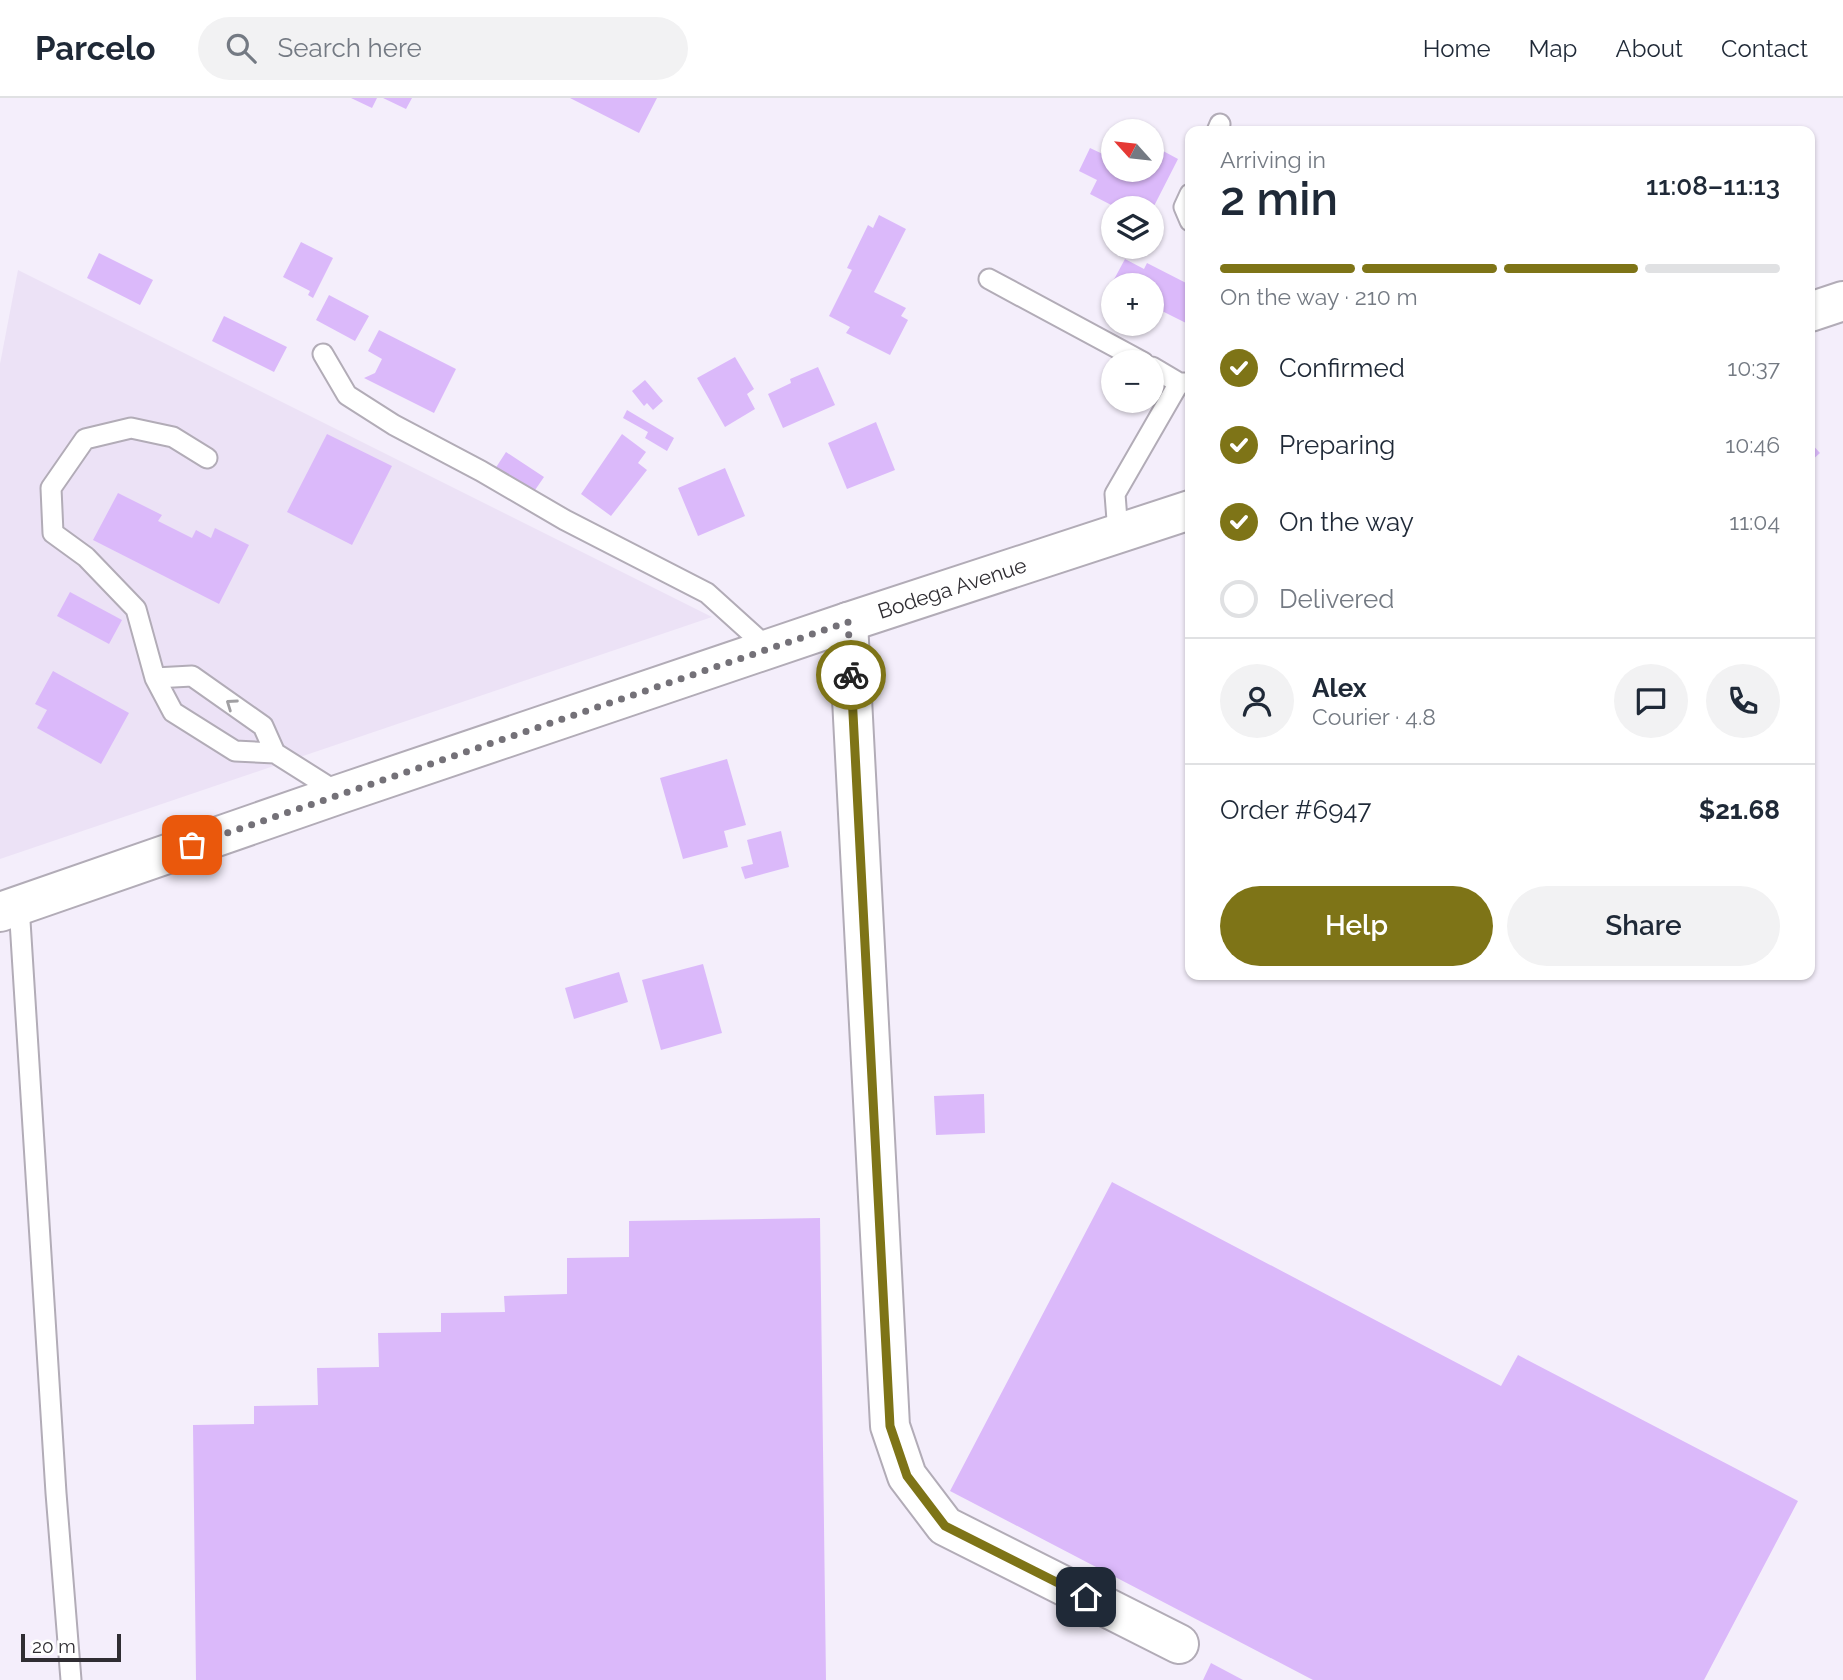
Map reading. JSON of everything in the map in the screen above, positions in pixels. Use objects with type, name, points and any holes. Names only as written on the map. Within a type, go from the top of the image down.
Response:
[{"type":"main road","points":[[1815,310],[1843,301]]},
{"type":"main road","name":"Bodega Avenue","points":[[10,909],[340,793],[1185,512]]},
{"type":"main road","points":[[848,622],[890,1426],[907,1476],[945,1526],[1180,1644]]},
{"type":"lane","points":[[989,279],[1121,350]]},
{"type":"lane","points":[[323,354],[347,395],[394,425],[565,520],[707,593],[769,649]]},
{"type":"lane","points":[[1118,533],[1115,494],[1185,383],[1164,373]]},
{"type":"lane","points":[[206,458],[173,437],[131,428],[85,439],[51,488],[53,533],[86,556],[136,610],[155,678],[173,712],[235,751],[275,753],[340,793]]},
{"type":"lane","points":[[155,678],[192,676],[263,726],[275,753]]},
{"type":"lane","points":[[10,909],[71,1680]]},
{"type":"shaded area","points":[[18,270],[712,617],[0,859],[0,364]]},
{"type":"building","points":[[351,98],[377,98],[372,108]]},
{"type":"building","points":[[383,98],[412,98],[406,109]]},
{"type":"building","points":[[570,98],[657,98],[639,133]]},
{"type":"building","points":[[1090,148],[1101,153],[1101,182],[1164,182],[1164,151],[1178,159],[1159,196],[1101,196],[1101,200],[1090,194],[1097,180],[1079,171]]},
{"type":"building","points":[[879,215],[906,229],[874,292],[906,308],[901,316],[908,320],[890,355],[846,333],[850,327],[829,316],[852,270],[847,268],[868,225],[873,228]]},
{"type":"building","points":[[301,242],[333,258],[313,298],[308,295],[310,291],[283,277]]},
{"type":"building","points":[[99,253],[153,280],[140,305],[87,278]]},
{"type":"building","points":[[1125,259],[1144,269],[1147,263],[1185,282],[1185,322],[1164,312],[1164,273],[1117,273]]},
{"type":"building","points":[[329,295],[369,316],[355,341],[316,320]]},
{"type":"building","points":[[224,316],[287,347],[274,372],[212,341]]},
{"type":"building","points":[[379,330],[456,369],[434,413],[364,378],[375,373],[382,359],[368,351]]},
{"type":"building","points":[[735,357],[754,389],[747,394],[755,409],[725,427],[697,378]]},
{"type":"building","points":[[818,367],[835,405],[783,428],[768,394],[791,383],[790,379]]},
{"type":"building","points":[[645,380],[663,401],[653,410],[647,403],[644,406],[632,391]]},
{"type":"building","points":[[627,410],[674,438],[667,451],[645,438],[648,432],[623,418]]},
{"type":"building","points":[[876,422],[895,470],[847,489],[828,443]]},
{"type":"building","points":[[327,434],[392,466],[352,545],[287,512]]},
{"type":"building","points":[[622,434],[646,452],[638,463],[647,470],[611,516],[581,494]]},
{"type":"building","points":[[506,452],[544,477],[533,493],[495,469]]},
{"type":"building","points":[[725,468],[745,516],[698,536],[678,488]]},
{"type":"building","points":[[118,493],[162,515],[158,521],[192,538],[196,530],[211,538],[215,528],[249,545],[219,604],[93,540]]},
{"type":"building","points":[[70,592],[122,620],[109,644],[57,616]]},
{"type":"building","points":[[53,671],[129,713],[101,764],[37,728],[47,710],[35,704]]},
{"type":"building","points":[[727,759],[746,825],[724,831],[728,847],[683,859],[660,778]]},
{"type":"building","points":[[781,831],[789,867],[745,879],[741,867],[753,864],[747,840]]},
{"type":"building","points":[[703,964],[722,1033],[661,1050],[642,980]]},
{"type":"building","points":[[619,972],[628,1002],[574,1019],[565,988]]},
{"type":"building","points":[[984,1094],[985,1133],[936,1135],[934,1096]]},
{"type":"building","points":[[1112,1182],[1501,1386],[1518,1355],[1798,1501],[1704,1680],[1313,1680],[950,1491]]},
{"type":"building","points":[[820,1218],[826,1680],[196,1680],[193,1425],[254,1424],[254,1406],[318,1405],[317,1368],[379,1367],[378,1333],[441,1332],[441,1313],[505,1312],[504,1296],[567,1294],[567,1258],[629,1257],[629,1221]]},
{"type":"building","points":[[1211,1663],[1243,1680],[1203,1680]]},
{"type":"way so far","points":[[192,845],[848,622],[851,675]]},
{"type":"route","points":[[851,675],[890,1426],[907,1476],[945,1526],[1086,1597]]}]
